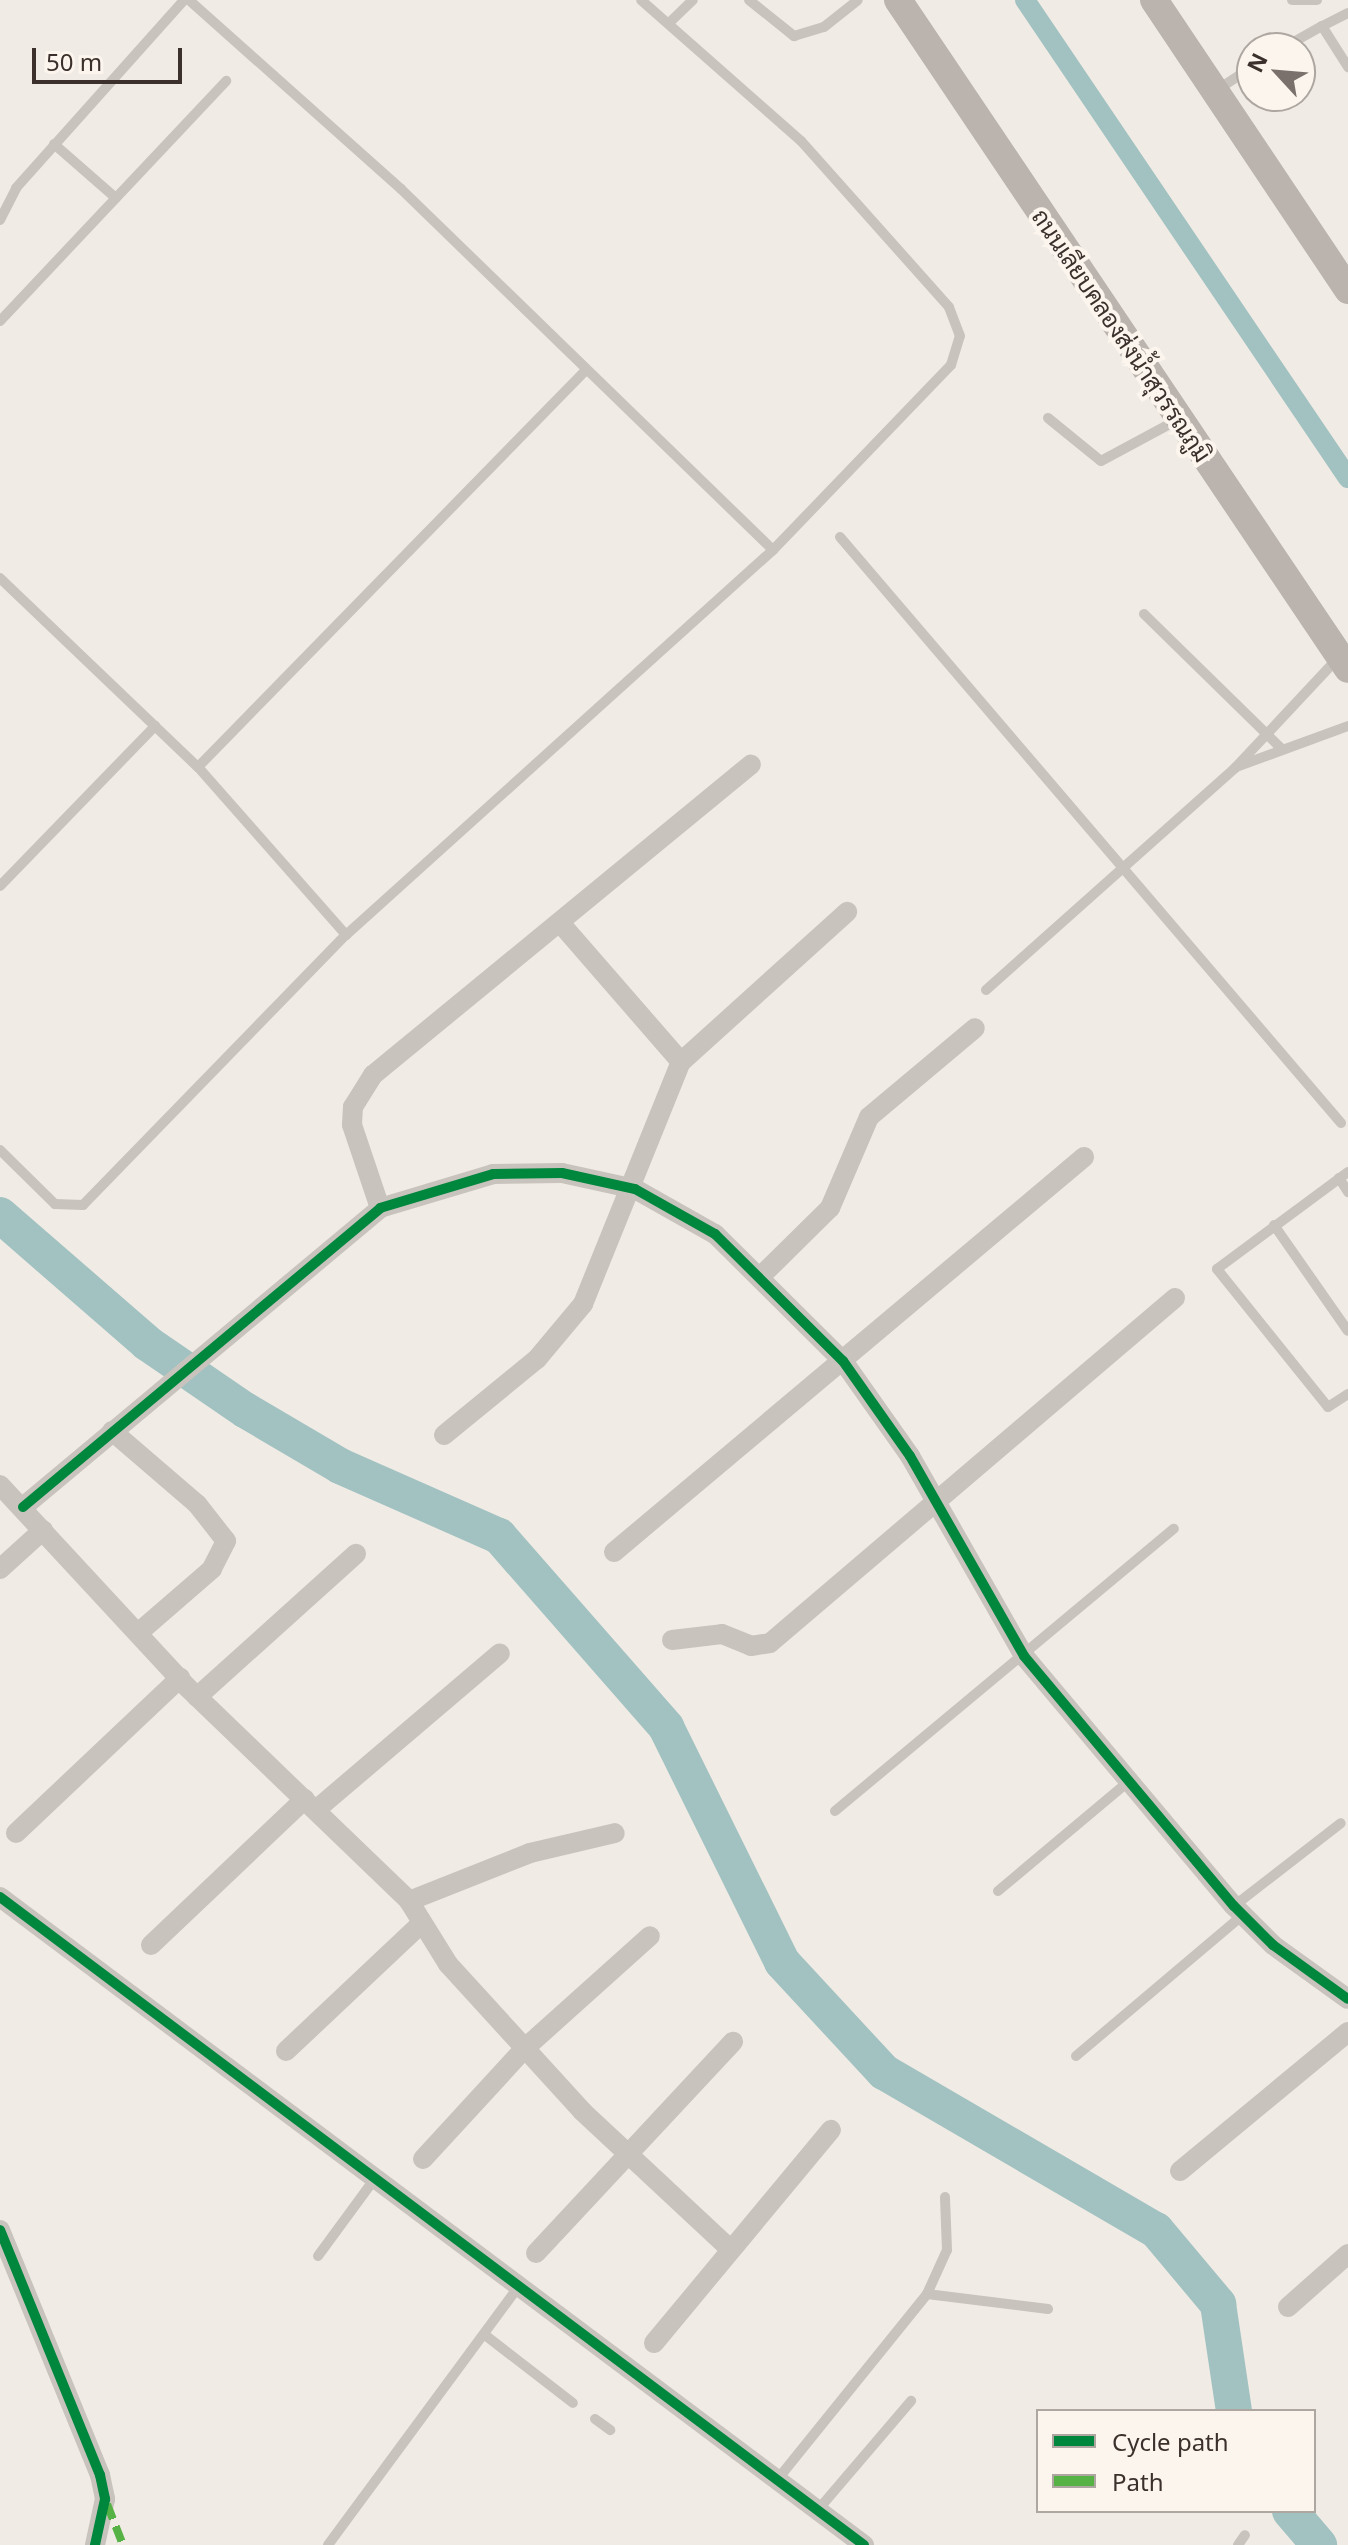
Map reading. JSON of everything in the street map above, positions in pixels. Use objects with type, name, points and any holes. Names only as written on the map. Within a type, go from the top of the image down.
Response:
[{"type":"main road","name":"ถนนเลียบคลองส่งน้ำสุวรรณภูมิ","points":[[898,0],[1344,663]]},
{"type":"main road","points":[[1154,0],[1348,290]]},
{"type":"street","points":[[380,1208],[352,1125],[361,1091],[751,765]]},
{"type":"street","points":[[444,1435],[560,1336],[583,1304],[635,1189],[681,1062],[847,912]]},
{"type":"street","points":[[562,925],[649,1034],[681,1062]]},
{"type":"street","points":[[763,1274],[830,1208],[869,1117],[975,1028]]},
{"type":"street","points":[[614,1552],[1084,1157]]},
{"type":"street","points":[[23,1507],[218,1339],[380,1208],[493,1174],[562,1173],[635,1189],[715,1234],[763,1274],[843,1361],[935,1501],[1024,1656],[1238,1910],[1348,1999]]},
{"type":"street","points":[[672,1640],[722,1634],[751,1646],[770,1643],[1175,1298]]},
{"type":"street","points":[[112,1431],[197,1504],[226,1541],[212,1569],[138,1633]]},
{"type":"street","points":[[0,1485],[197,1697],[409,1901],[422,1923],[524,2049],[629,2155],[730,2249]]},
{"type":"street","points":[[0,1569],[43,1530]]},
{"type":"street","points":[[197,1697],[356,1554]]},
{"type":"street","points":[[151,1945],[311,1804],[500,1653]]},
{"type":"street","points":[[16,1833],[180,1678]]},
{"type":"street","points":[[409,1901],[530,1853],[615,1833]]},
{"type":"street","points":[[0,1897],[516,2290],[864,2545]]},
{"type":"street","points":[[286,2051],[422,1923]]},
{"type":"street","points":[[423,2159],[524,2049],[650,1936]]},
{"type":"street","points":[[1180,2171],[1348,2032]]},
{"type":"street","points":[[536,2253],[733,2042]]},
{"type":"street","points":[[654,2343],[831,2130]]},
{"type":"street","points":[[0,2230],[100,2475],[105,2499],[95,2545]]},
{"type":"street","points":[[1288,2307],[1348,2254]]},
{"type":"lane","points":[[0,220],[54,144],[187,0],[401,189],[584,372],[773,550]]},
{"type":"lane","points":[[0,1150],[55,1204],[83,1205],[346,935],[773,550],[942,379],[960,336],[949,307],[801,141],[641,0]]},
{"type":"lane","points":[[669,23],[693,0]]},
{"type":"lane","points":[[749,0],[794,36],[824,27],[858,0]]},
{"type":"lane","points":[[1292,0],[1317,0]]},
{"type":"lane","points":[[1311,32],[1348,13]]},
{"type":"lane","points":[[1322,26],[1348,67]]},
{"type":"lane","points":[[1215,91],[1236,77]]},
{"type":"lane","points":[[0,321],[226,81]]},
{"type":"lane","points":[[54,144],[116,198]]},
{"type":"lane","points":[[198,767],[584,372]]},
{"type":"lane","points":[[1048,418],[1101,461],[1179,419]]},
{"type":"lane","points":[[840,537],[1341,1123]]},
{"type":"lane","points":[[0,578],[198,767],[346,935]]},
{"type":"lane","points":[[1144,614],[1262,733],[1282,749]]},
{"type":"lane","points":[[986,990],[1121,866],[1235,768],[1262,733],[1344,663]]},
{"type":"lane","points":[[0,886],[155,726]]},
{"type":"lane","points":[[1235,768],[1348,726]]},
{"type":"lane","points":[[1348,1192],[1344,1175],[1217,1269],[1328,1407],[1348,1394]]},
{"type":"lane","points":[[1274,1225],[1348,1331]]},
{"type":"lane","points":[[835,1811],[1174,1529]]},
{"type":"lane","points":[[998,1891],[1129,1781]]},
{"type":"lane","points":[[1076,2056],[1238,1910],[1341,1823]]},
{"type":"lane","points":[[318,2256],[373,2181]]},
{"type":"lane","points":[[776,2482],[927,2294],[947,2250],[945,2197]]},
{"type":"lane","points":[[328,2545],[516,2290]]},
{"type":"lane","points":[[927,2294],[1048,2309]]},
{"type":"lane","points":[[485,2335],[573,2403]]},
{"type":"lane","points":[[817,2511],[911,2401]]},
{"type":"lane","points":[[595,2419],[610,2430]]},
{"type":"lane","points":[[1238,2545],[1245,2535]]},
{"type":"waterway","points":[[1025,0],[1348,478]]},
{"type":"waterway","points":[[0,1215],[147,1343],[245,1410],[340,1466],[499,1536],[666,1727],[782,1962],[884,2072],[1156,2230],[1218,2304],[1234,2409]]},
{"type":"waterway","points":[[1292,2513],[1319,2545]]},
{"type":"marked path","points":[[107,2504],[123,2545]]},
{"type":"cycle path","points":[[23,1507],[380,1208],[493,1174],[562,1173],[635,1189],[715,1234],[843,1361],[910,1456],[1024,1656],[1234,1906],[1273,1945],[1348,1999]]},
{"type":"cycle path","points":[[0,1897],[864,2545]]},
{"type":"cycle path","points":[[0,2230],[100,2475],[105,2499],[95,2545]]}]
